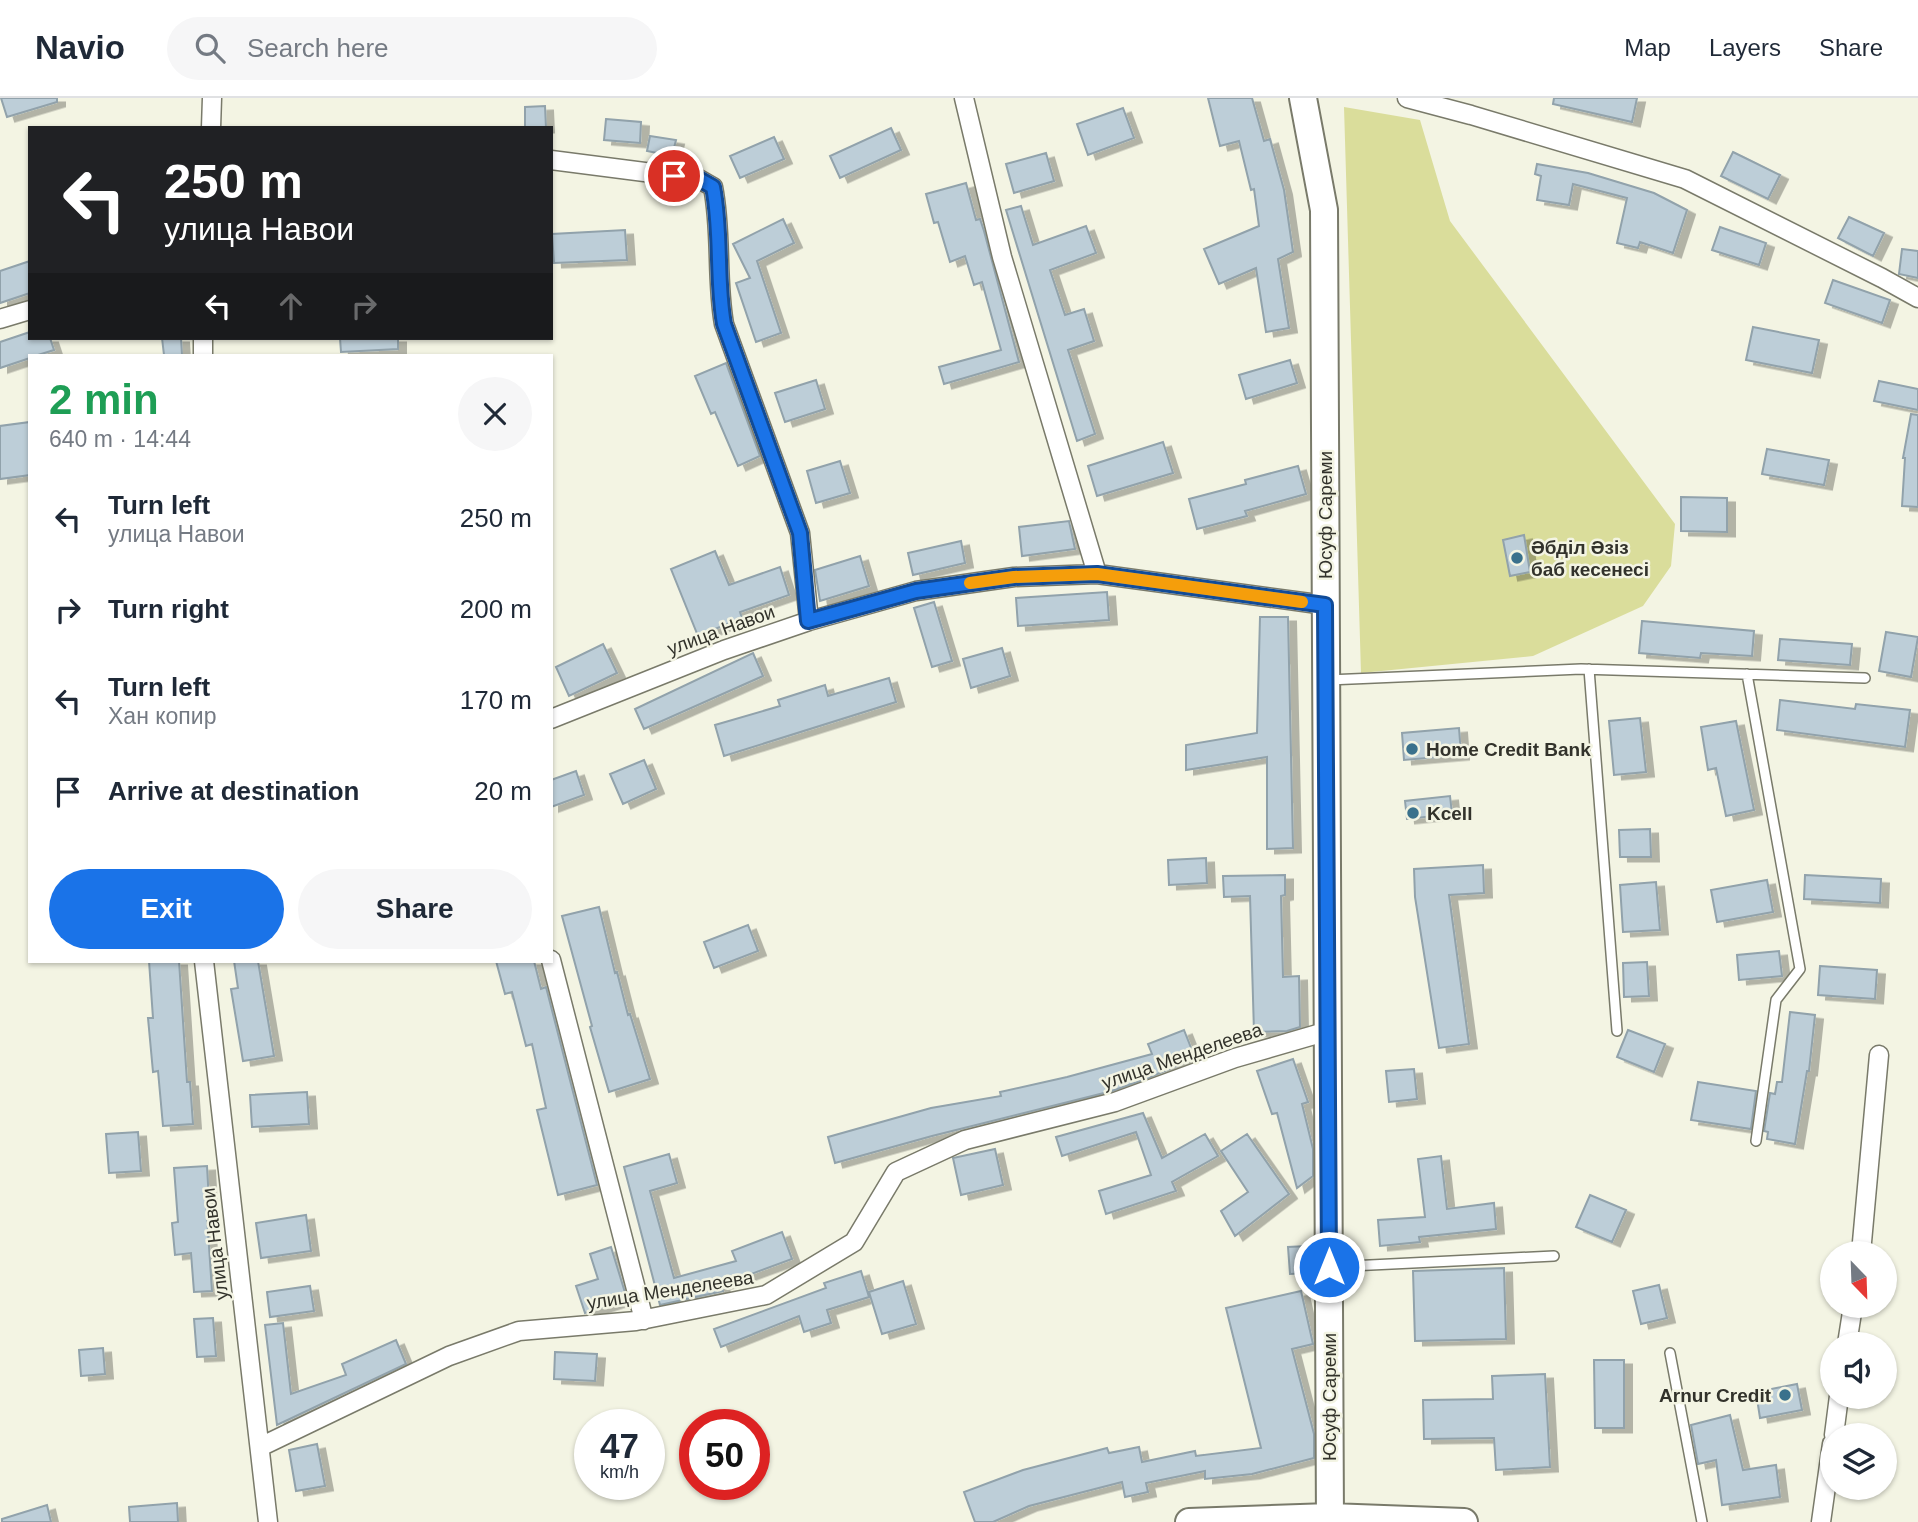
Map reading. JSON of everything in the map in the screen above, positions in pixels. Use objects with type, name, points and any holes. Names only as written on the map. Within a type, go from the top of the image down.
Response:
[{"type":"main road","name":"Юсуф Сареми","points":[[1303,98],[1324,209],[1330,1519]]},
{"type":"main road","points":[[1189,1522],[1330,1519],[1464,1522]]},
{"type":"street","points":[[211,126],[212,98]]},
{"type":"street","points":[[964,98],[1002,257],[1097,574]]},
{"type":"street","points":[[1406,98],[1685,179],[1882,278],[1918,299]]},
{"type":"street","points":[[553,160],[699,179],[713,187],[716,202],[719,297],[724,324],[800,533],[808,621]]},
{"type":"street","points":[[0,319],[28,311]]},
{"type":"street","name":"улица Навои","points":[[553,718],[724,650],[808,621],[916,591],[1014,577],[1097,574],[1325,605]]},
{"type":"street","name":"улица Навои","points":[[204,963],[268,1522]]},
{"type":"street","points":[[552,963],[644,1320]]},
{"type":"street","name":"улица Менделеева","points":[[260,1447],[449,1356],[519,1331],[644,1320],[766,1295],[854,1242],[896,1172],[965,1140],[1115,1102],[1235,1058],[1328,1031]]},
{"type":"street","points":[[1862,1241],[1879,1055]]},
{"type":"street","points":[[1821,1522],[1824,1500]]},
{"type":"lane","points":[[1589,669],[1617,1031]]},
{"type":"lane","points":[[1326,680],[1589,669],[1865,678]]},
{"type":"lane","points":[[1747,674],[1800,969],[1776,1000],[1756,1141]]},
{"type":"lane","points":[[1329,1267],[1554,1256]]},
{"type":"lane","points":[[1670,1353],[1702,1522]]},
{"type":"green space","points":[[1344,107],[1420,120],[1450,221],[1675,524],[1671,566],[1643,606],[1533,656],[1361,673]]},
{"type":"building","points":[[1,98],[57,98],[57,102],[7,117]]},
{"type":"building","points":[[1208,98],[1252,98],[1264,141],[1270,139],[1284,190],[1293,252],[1278,259],[1289,328],[1266,332],[1256,268],[1219,284],[1204,249],[1259,226],[1254,189],[1251,190],[1239,141],[1220,146]]},
{"type":"building","points":[[1554,98],[1637,98],[1632,122],[1553,104]]},
{"type":"building","points":[[545,106],[546,126],[525,126],[525,107]]},
{"type":"building","points":[[1123,108],[1134,138],[1088,155],[1077,124]]},
{"type":"building","points":[[606,119],[641,122],[640,143],[604,140]]},
{"type":"building","points":[[891,128],[901,150],[840,178],[830,156]]},
{"type":"building","points":[[650,136],[676,140],[672,156],[647,151]]},
{"type":"building","points":[[774,137],[784,159],[740,178],[730,156]]},
{"type":"building","points":[[1733,152],[1780,175],[1768,199],[1721,176]]},
{"type":"building","points":[[1046,153],[1054,181],[1014,193],[1006,164]]},
{"type":"building","points":[[1537,164],[1588,173],[1654,193],[1687,210],[1673,253],[1640,242],[1638,248],[1617,243],[1627,198],[1573,184],[1569,205],[1537,200],[1541,176],[1535,174]]},
{"type":"building","points":[[966,183],[976,220],[980,219],[984,231],[1019,362],[944,384],[939,367],[1001,350],[982,282],[974,285],[965,256],[950,262],[938,222],[934,223],[926,194]]},
{"type":"building","points":[[1021,206],[1033,245],[1086,226],[1096,253],[1050,270],[1065,315],[1084,309],[1094,341],[1068,350],[1095,434],[1077,441],[1006,210]]},
{"type":"building","points":[[1849,217],[1884,233],[1873,256],[1838,238]]},
{"type":"building","points":[[783,219],[794,243],[757,261],[781,333],[756,342],[736,283],[750,278],[733,244]]},
{"type":"building","points":[[1720,227],[1766,243],[1759,265],[1712,250]]},
{"type":"building","points":[[625,230],[627,260],[554,263],[553,234]]},
{"type":"building","points":[[1902,249],[1918,251],[1918,278],[1899,274]]},
{"type":"building","points":[[28,262],[28,294],[0,303],[0,271]]},
{"type":"building","points":[[1833,280],[1890,300],[1882,323],[1825,303]]},
{"type":"building","points":[[1753,327],[1819,340],[1812,373],[1746,360]]},
{"type":"building","points":[[28,333],[28,340],[51,340],[54,350],[28,354],[28,359],[0,368],[0,342]]},
{"type":"building","points":[[162,340],[181,340],[182,354],[164,354]]},
{"type":"building","points":[[340,340],[398,340],[398,349],[341,352]]},
{"type":"building","points":[[1290,360],[1297,383],[1246,399],[1239,375]]},
{"type":"building","points":[[726,363],[760,456],[738,466],[715,412],[711,414],[695,376]]},
{"type":"building","points":[[816,380],[825,409],[785,422],[775,393]]},
{"type":"building","points":[[1879,381],[1918,389],[1918,410],[1874,401]]},
{"type":"building","points":[[1911,414],[1918,415],[1918,507],[1902,506],[1903,458]]},
{"type":"building","points":[[28,422],[28,475],[0,479],[0,426]]},
{"type":"building","points":[[1163,442],[1173,473],[1097,496],[1088,466]]},
{"type":"building","points":[[1767,449],[1829,460],[1824,485],[1762,474]]},
{"type":"building","points":[[840,461],[850,493],[816,503],[807,471]]},
{"type":"building","points":[[1298,466],[1306,494],[1245,511],[1247,516],[1197,529],[1189,499],[1246,484],[1245,480]]},
{"type":"building","points":[[1681,497],[1727,498],[1727,532],[1681,531]]},
{"type":"building","points":[[1069,521],[1075,549],[1022,556],[1019,527]]},
{"type":"building","points":[[1524,535],[1530,572],[1510,576],[1503,540]]},
{"type":"building","points":[[961,541],[965,563],[913,575],[908,553]]},
{"type":"building","points":[[715,551],[729,585],[780,567],[789,595],[740,612],[742,618],[698,636],[671,569]]},
{"type":"building","points":[[860,556],[869,586],[820,601],[815,570]]},
{"type":"building","points":[[1107,592],[1109,620],[1018,626],[1016,598]]},
{"type":"building","points":[[934,602],[952,661],[932,667],[914,608]]},
{"type":"building","points":[[1260,617],[1288,617],[1293,848],[1267,849],[1267,757],[1186,770],[1186,745],[1257,733]]},
{"type":"building","points":[[1642,621],[1754,631],[1752,656],[1701,653],[1700,658],[1639,653]]},
{"type":"building","points":[[1886,632],[1918,637],[1911,677],[1879,671]]},
{"type":"building","points":[[1780,639],[1852,644],[1850,665],[1778,660]]},
{"type":"building","points":[[603,644],[617,673],[569,696],[556,667]]},
{"type":"building","points":[[1002,648],[1010,676],[971,688],[963,659]]},
{"type":"building","points":[[753,653],[763,676],[644,729],[635,709]]},
{"type":"building","points":[[889,678],[896,702],[724,756],[715,725],[780,706],[778,700],[825,685],[828,696]]},
{"type":"building","points":[[1780,700],[1855,709],[1856,704],[1910,710],[1905,747],[1777,730]]},
{"type":"building","points":[[1640,718],[1646,772],[1614,775],[1609,721]]},
{"type":"building","points":[[1736,721],[1754,810],[1726,816],[1716,768],[1708,770],[1701,727]]},
{"type":"building","points":[[1459,728],[1461,755],[1404,760],[1402,733]]},
{"type":"building","points":[[644,760],[656,789],[623,804],[610,774]]},
{"type":"building","points":[[576,771],[584,795],[553,806],[553,779]]},
{"type":"building","points":[[1450,796],[1452,814],[1407,819],[1405,801]]},
{"type":"building","points":[[1650,829],[1651,857],[1620,857],[1619,830]]},
{"type":"building","points":[[1206,858],[1207,883],[1169,885],[1168,860]]},
{"type":"building","points":[[1483,865],[1484,893],[1449,895],[1469,1044],[1439,1048],[1415,897],[1414,869]]},
{"type":"building","points":[[1285,875],[1285,895],[1281,896],[1283,977],[1299,976],[1300,1027],[1287,1031],[1254,1032],[1250,896],[1224,897],[1223,876]]},
{"type":"building","points":[[1805,875],[1881,879],[1880,903],[1804,899]]},
{"type":"building","points":[[1767,880],[1773,912],[1717,922],[1711,890]]},
{"type":"building","points":[[1656,882],[1660,930],[1623,932],[1620,885]]},
{"type":"building","points":[[599,907],[615,973],[617,972],[628,1015],[630,1014],[650,1079],[609,1092],[562,916]]},
{"type":"building","points":[[748,925],[758,951],[714,968],[704,942]]},
{"type":"building","points":[[1779,951],[1782,976],[1739,980],[1737,955]]},
{"type":"building","points":[[1647,962],[1649,996],[1624,997],[1623,963]]},
{"type":"building","points":[[149,963],[179,963],[187,1082],[190,1082],[193,1124],[163,1126],[158,1071],[153,1072],[148,1018],[153,1018]]},
{"type":"building","points":[[234,963],[258,963],[274,1056],[243,1061],[231,989],[238,988]]},
{"type":"building","points":[[497,963],[534,963],[541,989],[546,987],[597,1185],[558,1195],[537,1110],[546,1108],[532,1044],[526,1046],[512,992],[505,994]]},
{"type":"building","points":[[1820,966],[1877,970],[1875,999],[1818,995]]},
{"type":"building","points":[[1790,1012],[1815,1015],[1809,1071],[1795,1144],[1767,1139],[1768,1132],[1764,1131],[1770,1093],[1775,1094],[1777,1082],[1782,1082]]},
{"type":"building","points":[[1184,1030],[1195,1058],[1148,1078],[1112,1091],[835,1163],[828,1137],[931,1108],[1001,1096],[1000,1092],[1152,1054],[1148,1044]]},
{"type":"building","points":[[1628,1030],[1665,1044],[1654,1072],[1617,1057]]},
{"type":"building","points":[[1293,1059],[1308,1102],[1302,1104],[1313,1149],[1313,1176],[1297,1188],[1277,1113],[1272,1114],[1257,1071]]},
{"type":"building","points":[[1414,1069],[1417,1099],[1389,1102],[1386,1071]]},
{"type":"building","points":[[1698,1082],[1756,1091],[1751,1129],[1691,1120]]},
{"type":"building","points":[[307,1092],[309,1124],[252,1127],[250,1095]]},
{"type":"building","points":[[1143,1113],[1162,1158],[1205,1134],[1218,1156],[1172,1182],[1176,1191],[1106,1214],[1099,1191],[1151,1175],[1136,1132],[1062,1156],[1056,1137]]},
{"type":"building","points":[[138,1132],[141,1171],[109,1173],[106,1134]]},
{"type":"building","points":[[1247,1134],[1289,1194],[1235,1236],[1221,1211],[1248,1192],[1221,1151]]},
{"type":"building","points":[[995,1149],[1003,1185],[961,1195],[953,1158]]},
{"type":"building","points":[[669,1154],[677,1183],[650,1191],[674,1278],[736,1261],[732,1251],[782,1232],[792,1259],[721,1285],[723,1291],[660,1305],[624,1167]]},
{"type":"building","points":[[1441,1156],[1447,1209],[1494,1203],[1496,1229],[1419,1237],[1420,1242],[1380,1246],[1378,1220],[1425,1217],[1418,1159]]},
{"type":"building","points":[[207,1166],[209,1202],[206,1202],[212,1291],[194,1292],[191,1253],[175,1255],[172,1223],[178,1222],[174,1168]]},
{"type":"building","points":[[1590,1195],[1626,1210],[1612,1242],[1576,1227]]},
{"type":"building","points":[[306,1215],[311,1251],[261,1258],[256,1223]]},
{"type":"building","points":[[1307,1246],[1309,1273],[1290,1274],[1288,1247]]},
{"type":"building","points":[[611,1247],[627,1299],[585,1313],[576,1286],[598,1279],[590,1254]]},
{"type":"building","points":[[1504,1268],[1506,1339],[1415,1341],[1413,1271]]},
{"type":"building","points":[[861,1271],[869,1297],[827,1310],[831,1323],[804,1332],[799,1316],[721,1347],[714,1329],[826,1288],[824,1283]]},
{"type":"building","points":[[903,1281],[916,1324],[882,1334],[869,1292]]},
{"type":"building","points":[[1659,1285],[1667,1318],[1641,1324],[1633,1291]]},
{"type":"building","points":[[310,1286],[314,1311],[270,1317],[267,1292]]},
{"type":"building","points":[[1301,1291],[1313,1344],[1292,1349],[1314,1434],[1314,1458],[1252,1474],[1205,1479],[1205,1471],[1146,1483],[1148,1492],[1125,1497],[1122,1482],[1029,1506],[993,1522],[975,1522],[964,1492],[1023,1470],[1107,1448],[1109,1453],[1139,1447],[1142,1462],[1195,1451],[1196,1456],[1261,1448],[1226,1308]]},
{"type":"building","points":[[213,1318],[216,1356],[197,1357],[194,1319]]},
{"type":"building","points":[[283,1323],[291,1394],[346,1375],[342,1364],[396,1340],[406,1364],[277,1425],[265,1325]]},
{"type":"building","points":[[103,1348],[105,1374],[81,1376],[79,1350]]},
{"type":"building","points":[[555,1352],[597,1354],[595,1381],[554,1379]]},
{"type":"building","points":[[1594,1360],[1624,1360],[1624,1428],[1595,1428]]},
{"type":"building","points":[[1545,1374],[1550,1467],[1496,1470],[1494,1438],[1424,1439],[1423,1400],[1493,1399],[1492,1376]]},
{"type":"building","points":[[1797,1384],[1802,1410],[1760,1418],[1756,1392]]},
{"type":"building","points":[[1730,1415],[1743,1470],[1776,1465],[1780,1497],[1722,1505],[1716,1460],[1698,1464],[1691,1425]]},
{"type":"building","points":[[317,1444],[325,1486],[296,1491],[289,1450]]},
{"type":"building","points":[[177,1503],[178,1522],[130,1522],[129,1507]]},
{"type":"building","points":[[47,1505],[51,1522],[2,1522],[2,1519]]},
{"type":"slow traffic","points":[[970,583],[1014,577],[1097,574],[1302,602]]},
{"type":"place","name":"Әбділ Әзіз баб кесенесі","points":[[1517,558]]},
{"type":"place","name":"Home Credit Bank","points":[[1412,749]]},
{"type":"place","name":"Kcell","points":[[1413,813]]},
{"type":"place","name":"Arnur Credit","points":[[1785,1395]]},
{"type":"route","points":[[674,176],[699,179],[713,187],[716,202],[719,297],[724,324],[800,533],[808,621],[916,591],[1014,577],[1097,574],[1325,605],[1329,1267]]}]
